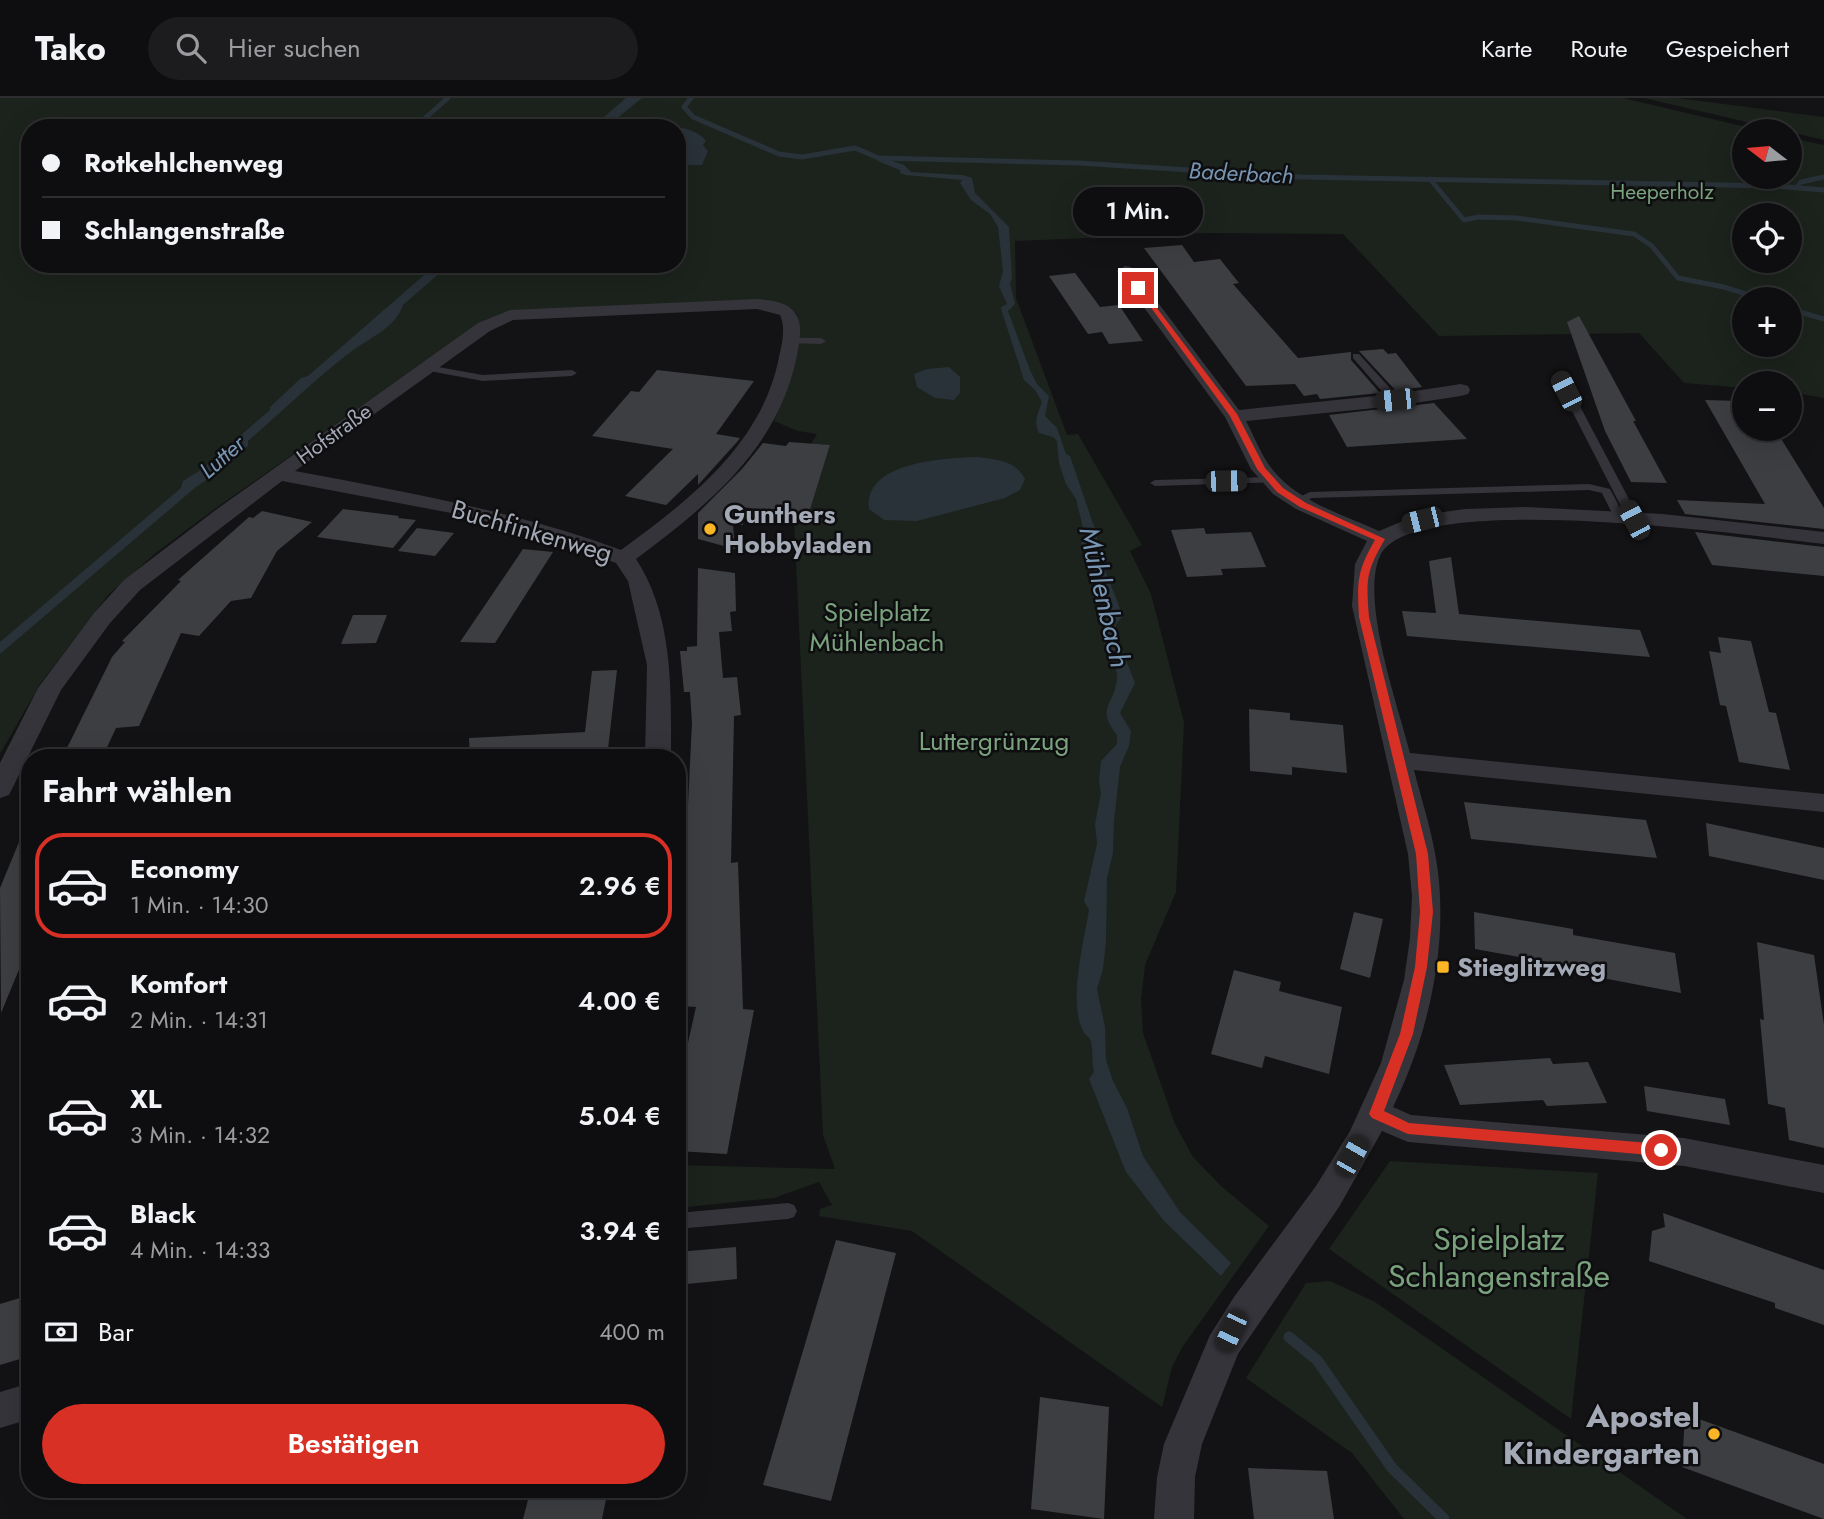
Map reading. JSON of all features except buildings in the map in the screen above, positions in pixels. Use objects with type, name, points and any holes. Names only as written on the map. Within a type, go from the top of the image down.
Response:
[{"type":"street","points":[[1125,271],[1234,416],[1261,469],[1297,501],[1380,539]]},
{"type":"street","name":"Hofstraße","points":[[0,789],[50,688],[102,618],[132,585],[165,557],[278,474],[485,327],[510,315],[774,306],[785,309],[790,315],[791,341]]},
{"type":"street","points":[[624,558],[689,510],[711,489],[757,434],[787,376],[791,341]]},
{"type":"street","points":[[1234,416],[1395,400],[1461,390]]},
{"type":"street","name":"Buchfinkenweg","points":[[278,474],[469,510],[556,533],[624,558],[639,581],[659,665],[658,749]]},
{"type":"street","points":[[1174,1519],[1177,1471],[1192,1413],[1231,1331],[1320,1207],[1376,1114],[1406,1034],[1426,930],[1426,894],[1422,854],[1369,639],[1361,594],[1366,564],[1380,539],[1406,524],[1463,514],[1546,514],[1824,538]]},
{"type":"street","points":[[1399,760],[1824,803]]},
{"type":"street","points":[[1376,1114],[1408,1129],[1684,1152],[1824,1179]]},
{"type":"street","points":[[0,1410],[21,1404]]},
{"type":"lane","points":[[791,341],[821,341]]},
{"type":"lane","points":[[1356,356],[1395,400]]},
{"type":"lane","points":[[427,368],[483,378],[572,373]]},
{"type":"lane","points":[[1559,376],[1627,520]]},
{"type":"lane","points":[[1156,483],[1272,480]]},
{"type":"lane","points":[[1297,501],[1310,495],[1589,486],[1606,491],[1627,520]]},
{"type":"lane","points":[[686,1220],[788,1211]]},
{"type":"green space","name":"Luttergrünzug","points":[[0,98],[1623,98],[1732,124],[1732,189],[1802,189],[1802,140],[1824,145],[1824,398],[1802,394],[1802,371],[1732,371],[1732,387],[1684,383],[1639,333],[1439,336],[1343,234],[1206,233],[1015,241],[1016,298],[1067,435],[1078,434],[1142,545],[1130,551],[1151,594],[1184,722],[1176,892],[1145,965],[1141,1000],[1143,1033],[1175,1124],[1193,1157],[1221,1186],[1269,1226],[1183,1346],[1172,1367],[1162,1407],[912,1231],[819,1216],[820,1209],[832,1205],[819,1182],[774,1198],[686,1207],[686,1165],[835,1169],[823,1135],[794,520],[794,515],[808,516],[830,445],[811,444],[817,434],[798,431],[774,421],[789,382],[798,342],[797,314],[788,307],[506,312],[485,320],[216,508],[157,552],[108,595],[40,684],[0,754]]},
{"type":"green space","points":[[1644,98],[1677,98],[1824,117],[1824,140],[1802,135],[1802,119],[1734,119]]},
{"type":"green space","name":"Spielplatz Schlangenstraße","points":[[1390,1161],[1598,1173],[1571,1419],[1329,1249]]},
{"type":"green space","points":[[1330,1281],[1375,1302],[1687,1519],[1404,1519],[1352,1453],[1246,1378],[1306,1283]]},
{"type":"water","points":[[626,98],[642,98],[616,119],[602,119]]},
{"type":"water","points":[[686,129],[706,141],[703,145],[708,151],[702,165],[687,165]]},
{"type":"water","points":[[890,160],[904,165],[911,172],[963,175],[972,178],[975,193],[1009,227],[1010,283],[1015,304],[1008,311],[1030,370],[1037,384],[1049,396],[1045,416],[1057,428],[1066,454],[1070,456],[1097,535],[1097,549],[1123,616],[1116,624],[1116,634],[1135,683],[1120,713],[1131,731],[1129,746],[1120,767],[1113,853],[1107,878],[1106,941],[1103,969],[1097,989],[1105,1027],[1106,1060],[1127,1108],[1143,1156],[1180,1212],[1231,1263],[1221,1276],[1164,1221],[1126,1172],[1089,1079],[1094,1072],[1092,1047],[1079,1019],[1077,988],[1089,910],[1084,901],[1097,844],[1095,824],[1101,793],[1101,761],[1117,744],[1117,735],[1107,713],[1115,689],[1117,671],[1102,632],[1110,614],[1100,597],[1094,568],[1081,543],[1088,536],[1083,528],[1076,499],[1066,484],[1059,463],[1057,441],[1039,433],[1037,429],[1042,402],[1035,390],[1024,380],[1002,312],[1001,307],[1007,304],[999,286],[1003,271],[998,227],[990,214],[971,200],[960,183],[962,180],[905,175],[900,173],[900,170],[877,161]]},
{"type":"water","name":"Lutter","points":[[426,273],[440,273],[403,305],[388,326],[325,372],[248,441],[248,446],[0,654],[0,642],[181,488],[183,481],[202,469],[271,409],[269,408],[301,378],[308,376]]},
{"type":"water","points":[[949,367],[960,377],[960,393],[954,400],[935,398],[917,387],[914,374],[927,369]]},
{"type":"water","points":[[978,457],[1011,464],[1025,479],[1020,490],[1005,498],[917,521],[884,520],[869,509],[871,493],[879,481],[893,472],[928,461]]},
{"type":"waterway","points":[[424,119],[448,98]]},
{"type":"waterway","name":"Baderbach","points":[[691,98],[684,107],[693,117],[779,154],[802,157],[855,148],[895,165]]},
{"type":"waterway","name":"Baderbach","points":[[880,158],[1079,163],[1301,177],[1430,179]]},
{"type":"waterway","points":[[1802,182],[1824,177]]},
{"type":"waterway","name":"Baderbach","points":[[1430,179],[1732,185]]},
{"type":"waterway","points":[[1430,179],[1464,220],[1478,217],[1517,218],[1634,234],[1652,246],[1678,278],[1732,290]]},
{"type":"waterway","name":"Baderbach","points":[[1802,188],[1824,190]]},
{"type":"waterway","points":[[1802,313],[1824,319]]},
{"type":"waterway","name":"Mühlenbach","points":[[1289,1337],[1317,1360],[1392,1468],[1444,1519]]},
{"type":"place","name":"Gunthers Hobbyladen","points":[[710,529]]},
{"type":"place","name":"Stieglitzweg","points":[[1443,967]]},
{"type":"place","name":"Apostel Kindergarten","points":[[1714,1434]]},
{"type":"route","points":[[1138,288],[1234,416],[1261,469],[1280,490],[1303,505],[1380,539],[1366,564],[1361,580],[1361,594],[1364,617],[1422,854],[1426,930],[1406,1034],[1376,1114],[1408,1129],[1661,1150]]},
{"type":"park label","name":"Heeperholz","points":[[1662,192]]},
{"type":"park label","name":"Spielplatz Mühlenbach","points":[[877,627]]}]
